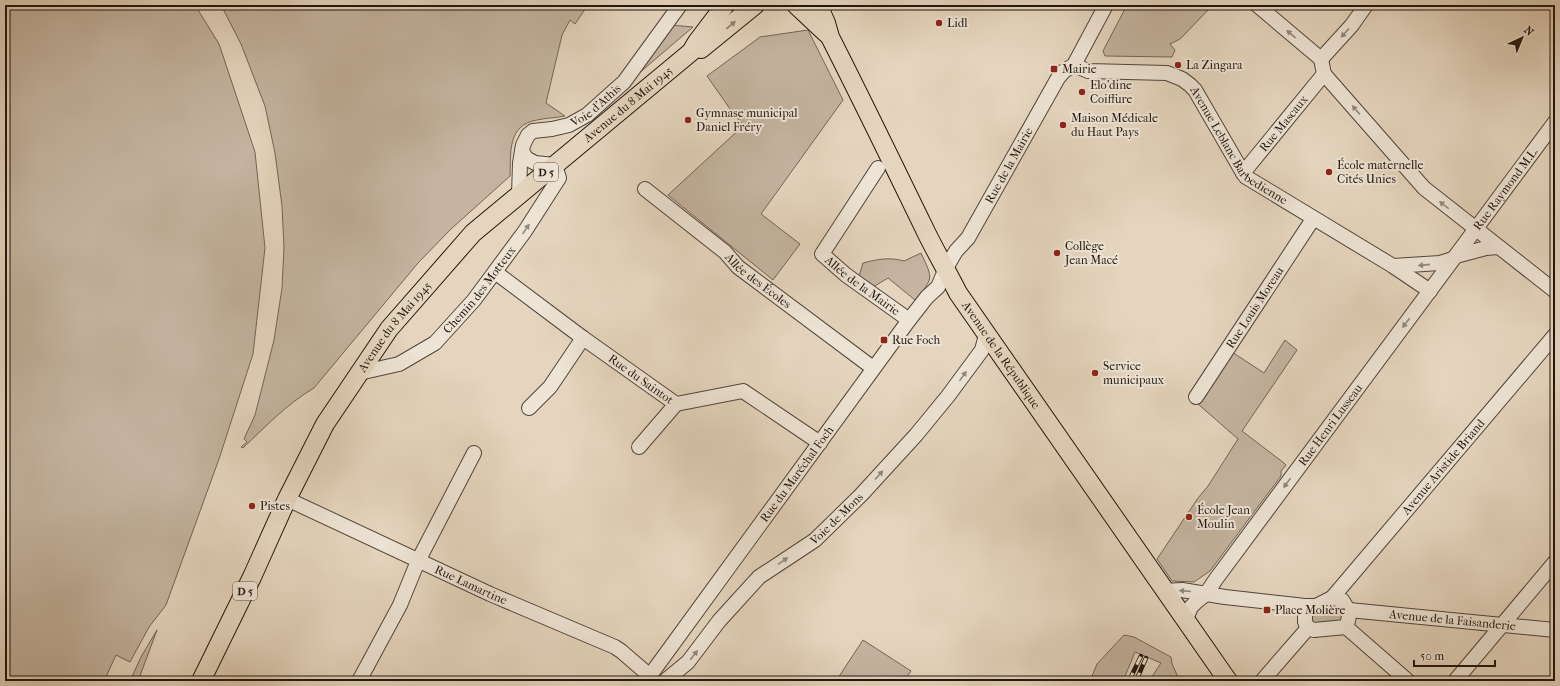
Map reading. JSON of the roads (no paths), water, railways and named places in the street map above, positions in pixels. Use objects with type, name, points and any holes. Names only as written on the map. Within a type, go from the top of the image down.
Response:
[{"type":"main road","name":"Avenue du 8 Mai 1945","points":[[201,681],[252,577],[287,499],[325,424],[388,329],[473,233],[691,52],[724,5]]},
{"type":"main road","name":"Avenue du 8 Mai 1945","points":[[691,52],[708,44],[755,5]]},
{"type":"main road","points":[[796,5],[830,37]]},
{"type":"main road","name":"Avenue de la République","points":[[818,5],[830,37],[888,151],[931,242],[958,293],[1228,681]]},
{"type":"street","name":"Voie d'Athis","points":[[522,151],[528,135],[533,131],[569,125],[587,115],[624,82],[680,5]]},
{"type":"street","points":[[1074,65],[1106,5]]},
{"type":"street","points":[[1257,5],[1321,59],[1324,74],[1424,188],[1555,291]]},
{"type":"street","points":[[1321,59],[1352,25],[1366,5]]},
{"type":"street","name":"Avenue Leblanc Barbedienne","points":[[1074,65],[1088,71],[1167,73],[1186,82],[1199,95],[1243,173],[1254,183],[1393,266],[1430,291]]},
{"type":"street","name":"Rue de la Mairie","points":[[946,268],[956,250],[968,238],[1058,78],[1064,71],[1074,65]]},
{"type":"street","name":"Rue Mascaux","points":[[1243,173],[1324,74]]},
{"type":"street","name":"Rue Raymond M.L.","points":[[1454,258],[1555,122]]},
{"type":"street","points":[[522,151],[526,158],[532,162],[555,164]]},
{"type":"street","points":[[518,195],[522,151]]},
{"type":"street","name":"Chemin des Motteux","points":[[359,373],[399,364],[435,342],[474,300],[525,231],[559,178],[555,164]]},
{"type":"street","name":"Allée de la Mairie","points":[[878,168],[822,254],[846,274],[909,320]]},
{"type":"street","name":"Allée des Écoles","points":[[646,189],[725,252],[738,267],[874,368]]},
{"type":"street","name":"Rue Louis Moreau","points":[[1196,397],[1313,219]]},
{"type":"street","points":[[1393,266],[1440,263],[1478,250],[1498,246]]},
{"type":"street","name":"Rue Henri Lusseau","points":[[1206,594],[1296,470],[1454,258]]},
{"type":"street","name":"Rue du Maréchal Foch","points":[[650,679],[909,320],[927,297],[938,287],[946,268]]},
{"type":"street","name":"Rue du Saintot","points":[[495,272],[583,338],[676,404],[743,391],[820,443]]},
{"type":"street","name":"Voie de Mons","points":[[665,681],[688,662],[719,621],[759,577],[815,540],[861,495],[916,435],[948,396],[982,350],[986,335]]},
{"type":"street","name":"Avenue Aristide Briand","points":[[1332,598],[1555,335]]},
{"type":"street","points":[[529,408],[550,387],[583,338]]},
{"type":"street","points":[[639,447],[676,404]]},
{"type":"street","points":[[359,681],[400,605],[418,561],[474,453]]},
{"type":"street","name":"Rue Lamartine","points":[[287,499],[490,594],[615,647],[650,679]]},
{"type":"street","points":[[1455,681],[1555,562]]},
{"type":"street","points":[[1164,591],[1182,590],[1305,606],[1316,606],[1332,598],[1342,600],[1349,610],[1349,619],[1346,627]]},
{"type":"street","points":[[1185,621],[1191,607],[1206,594]]},
{"type":"street","points":[[1305,606],[1305,622],[1308,628],[1314,630],[1346,627],[1408,681]]},
{"type":"street","name":"Avenue de la Faisanderie","points":[[1349,610],[1555,630]]},
{"type":"street","points":[[1262,681],[1308,628]]},
{"type":"railway","points":[[1129,681],[1141,656]]},
{"type":"railway","points":[[1136,681],[1146,658]]},
{"type":"place","name":"Lidl","points":[[939,23]]},
{"type":"place","name":"La Zingara","points":[[1178,65]]},
{"type":"place","name":"Mairie","points":[[1054,69]]},
{"type":"place","name":"Elo’dine Coiffure","points":[[1082,92]]},
{"type":"place","name":"Gymnase municipal Daniel Fréry","points":[[688,120]]},
{"type":"place","name":"Maison Médicale du Haut Pays","points":[[1063,125]]},
{"type":"place","name":"École maternelle Cités Unies","points":[[1329,172]]},
{"type":"place","name":"Collège Jean Macé","points":[[1057,253]]},
{"type":"place","name":"Rue Foch","points":[[884,340]]},
{"type":"place","name":"Service municipaux","points":[[1095,373]]},
{"type":"place","name":"Pistes","points":[[252,506]]},
{"type":"place","name":"École Jean Moulin","points":[[1189,517]]},
{"type":"place","name":"Place Molière","points":[[1267,610]]}]
